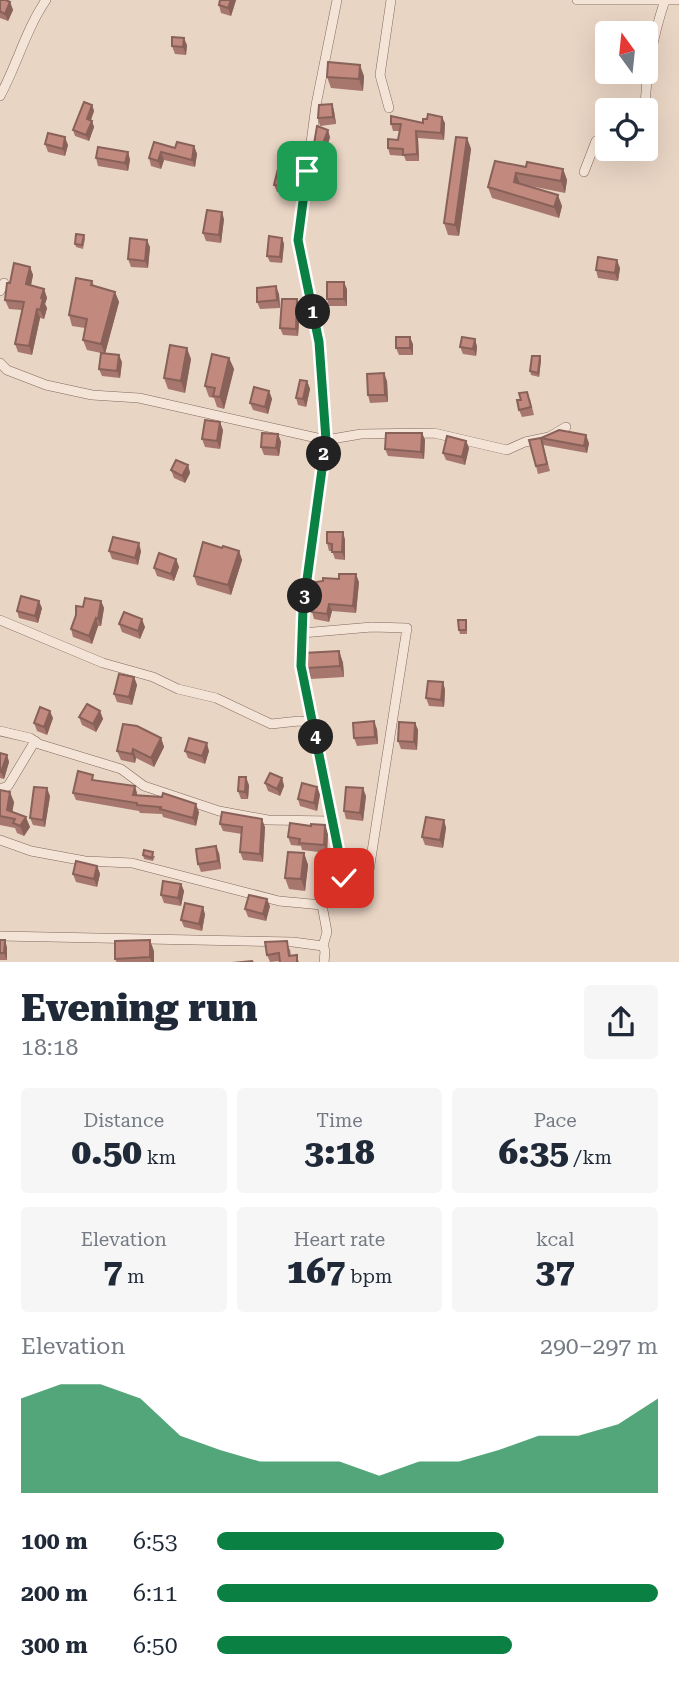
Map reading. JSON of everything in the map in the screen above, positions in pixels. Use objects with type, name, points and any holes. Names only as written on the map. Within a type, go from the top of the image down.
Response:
[{"type":"street","points":[[0,96],[14,70],[37,12],[46,0]]},
{"type":"street","points":[[302,633],[372,627],[407,628],[368,877],[356,894],[344,878],[301,666],[302,633],[303,609],[326,440],[319,342],[298,240],[316,105],[337,0]]},
{"type":"street","points":[[389,108],[380,75],[391,0]]},
{"type":"street","points":[[577,0],[677,0]]},
{"type":"street","points":[[646,98],[647,72],[657,20],[665,0]]},
{"type":"street","points":[[584,172],[595,144]]},
{"type":"street","points":[[0,363],[8,370],[46,385],[92,395],[139,398],[326,440],[361,434],[434,432],[507,450],[525,442],[549,437],[566,426]]},
{"type":"street","points":[[0,620],[103,663],[153,677],[178,689],[216,698],[271,724],[299,720],[313,722]]},
{"type":"street","points":[[0,731],[121,769],[144,786],[219,811],[268,820],[332,821]]},
{"type":"street","points":[[0,789],[8,786],[34,741]]},
{"type":"street","points":[[0,840],[31,851],[85,861],[131,863],[214,883],[238,892],[279,901],[322,905]]},
{"type":"street","points":[[324,962],[323,946],[327,932],[322,905],[344,878]]},
{"type":"street","points":[[0,936],[293,942],[323,946]]},
{"type":"building","points":[[0,0],[10,2],[5,14],[0,11]]},
{"type":"building","points":[[220,0],[231,0],[228,8],[219,5]]},
{"type":"building","points":[[172,37],[184,38],[183,47],[172,46]]},
{"type":"building","points":[[328,62],[360,65],[359,79],[327,77]]},
{"type":"building","points":[[84,102],[92,105],[87,119],[92,121],[86,135],[73,130]]},
{"type":"building","points":[[332,104],[333,117],[318,118],[319,105]]},
{"type":"building","points":[[428,114],[442,117],[441,133],[416,131],[417,154],[403,155],[403,149],[388,148],[388,139],[398,140],[401,124],[391,124],[391,116],[423,123]]},
{"type":"building","points":[[317,126],[328,130],[322,146],[314,144]]},
{"type":"building","points":[[48,133],[65,137],[63,149],[45,144]]},
{"type":"building","points":[[456,137],[467,138],[455,225],[444,223]]},
{"type":"building","points":[[154,142],[175,148],[177,142],[194,146],[192,160],[161,152],[158,161],[149,158]]},
{"type":"building","points":[[98,147],[128,152],[125,163],[96,158]]},
{"type":"building","points":[[495,161],[526,167],[527,162],[563,169],[561,181],[516,173],[514,182],[558,195],[554,207],[488,187]]},
{"type":"building","points":[[279,165],[292,168],[288,187],[274,185]]},
{"type":"building","points":[[207,210],[222,212],[219,235],[203,233]]},
{"type":"building","points":[[76,234],[84,235],[82,245],[75,244]]},
{"type":"building","points":[[269,236],[282,238],[280,257],[267,256]]},
{"type":"building","points":[[130,238],[147,240],[145,261],[128,259]]},
{"type":"building","points":[[598,257],[617,260],[615,273],[596,270]]},
{"type":"building","points":[[14,263],[30,267],[26,284],[44,289],[29,346],[15,344],[24,302],[5,300]]},
{"type":"building","points":[[76,278],[92,281],[91,285],[115,292],[101,344],[83,340],[87,319],[69,315]]},
{"type":"building","points":[[327,282],[344,282],[344,299],[327,299]]},
{"type":"building","points":[[276,286],[277,300],[257,302],[257,288]]},
{"type":"building","points":[[282,299],[297,299],[296,329],[280,328]]},
{"type":"building","points":[[396,337],[410,337],[410,348],[396,348]]},
{"type":"building","points":[[462,337],[475,339],[473,349],[460,347]]},
{"type":"building","points":[[170,345],[187,348],[181,381],[164,378]]},
{"type":"building","points":[[101,353],[119,355],[117,371],[99,369]]},
{"type":"building","points":[[212,354],[229,358],[220,397],[213,396],[215,388],[205,386]]},
{"type":"building","points":[[532,356],[540,356],[538,373],[530,371]]},
{"type":"building","points":[[384,373],[385,395],[368,395],[367,374]]},
{"type":"building","points":[[300,380],[307,381],[303,399],[296,398]]},
{"type":"building","points":[[254,387],[269,391],[265,407],[250,403]]},
{"type":"building","points":[[527,392],[531,407],[519,410],[519,393]]},
{"type":"building","points":[[205,420],[220,422],[217,441],[202,439]]},
{"type":"building","points":[[559,430],[586,435],[584,446],[541,438]]},
{"type":"building","points":[[262,433],[278,434],[276,448],[261,447]]},
{"type":"building","points":[[386,433],[422,433],[421,452],[385,449]]},
{"type":"building","points":[[447,436],[466,441],[462,457],[443,453]]},
{"type":"building","points":[[541,438],[547,464],[536,466],[529,440]]},
{"type":"building","points":[[176,460],[188,465],[182,476],[171,470]]},
{"type":"building","points":[[327,532],[343,532],[342,552],[332,552],[332,544],[327,543]]},
{"type":"building","points":[[113,537],[139,543],[135,558],[109,551]]},
{"type":"building","points":[[203,542],[239,551],[228,585],[194,576]]},
{"type":"building","points":[[159,553],[176,559],[171,574],[154,568]]},
{"type":"building","points":[[339,574],[356,574],[353,606],[329,604],[327,614],[312,612],[318,589],[316,582],[323,581],[323,578],[339,579]]},
{"type":"building","points":[[21,596],[39,601],[35,616],[17,611]]},
{"type":"building","points":[[85,598],[101,601],[98,619],[96,618],[89,636],[71,629],[76,606],[83,607]]},
{"type":"building","points":[[124,612],[142,619],[138,631],[119,624]]},
{"type":"building","points":[[458,620],[466,620],[466,630],[459,630]]},
{"type":"building","points":[[339,651],[340,666],[307,668],[304,653]]},
{"type":"building","points":[[119,674],[134,677],[129,697],[114,694]]},
{"type":"building","points":[[428,681],[443,682],[441,700],[426,698]]},
{"type":"building","points":[[87,704],[100,711],[93,724],[79,717]]},
{"type":"building","points":[[40,707],[50,711],[44,727],[34,723]]},
{"type":"building","points":[[374,721],[375,737],[354,738],[353,723]]},
{"type":"building","points":[[399,722],[415,723],[414,742],[398,741]]},
{"type":"building","points":[[123,724],[137,726],[161,738],[151,758],[133,749],[132,754],[117,751]]},
{"type":"building","points":[[189,738],[207,743],[202,756],[185,751]]},
{"type":"building","points":[[0,753],[7,755],[1,772],[0,771]]},
{"type":"building","points":[[78,771],[93,775],[92,780],[135,786],[133,795],[162,797],[163,793],[196,804],[193,818],[160,809],[161,807],[73,793]]},
{"type":"building","points":[[270,773],[282,778],[277,789],[265,783]]},
{"type":"building","points":[[239,777],[246,777],[245,792],[238,791]]},
{"type":"building","points":[[302,783],[317,787],[314,803],[298,799]]},
{"type":"building","points":[[34,787],[47,788],[43,820],[30,818]]},
{"type":"building","points":[[346,787],[363,788],[360,813],[344,811]]},
{"type":"building","points":[[0,790],[10,792],[7,810],[26,817],[20,826],[13,823],[15,819],[0,816]]},
{"type":"building","points":[[222,812],[262,819],[260,854],[240,852],[242,827],[220,824]]},
{"type":"building","points":[[426,817],[444,820],[440,840],[422,837]]},
{"type":"building","points":[[290,823],[325,825],[324,845],[299,843],[300,839],[288,837]]},
{"type":"building","points":[[216,846],[218,861],[198,864],[196,849]]},
{"type":"building","points":[[144,850],[153,852],[152,858],[143,855]]},
{"type":"building","points":[[288,852],[304,853],[301,879],[285,878]]},
{"type":"building","points":[[76,861],[97,866],[94,879],[73,874]]},
{"type":"building","points":[[163,881],[181,884],[178,898],[161,895]]},
{"type":"building","points":[[249,895],[267,899],[263,914],[245,909]]},
{"type":"building","points":[[185,903],[203,907],[199,924],[181,920]]},
{"type":"building","points":[[0,940],[5,940],[4,953],[0,953]]},
{"type":"building","points":[[150,940],[150,957],[115,959],[115,941]]},
{"type":"building","points":[[287,941],[289,956],[297,955],[297,962],[280,962],[279,953],[267,955],[265,942]]},
{"type":"route","points":[[307,171],[298,240],[319,342],[326,440],[303,609],[301,666],[344,878]]}]
